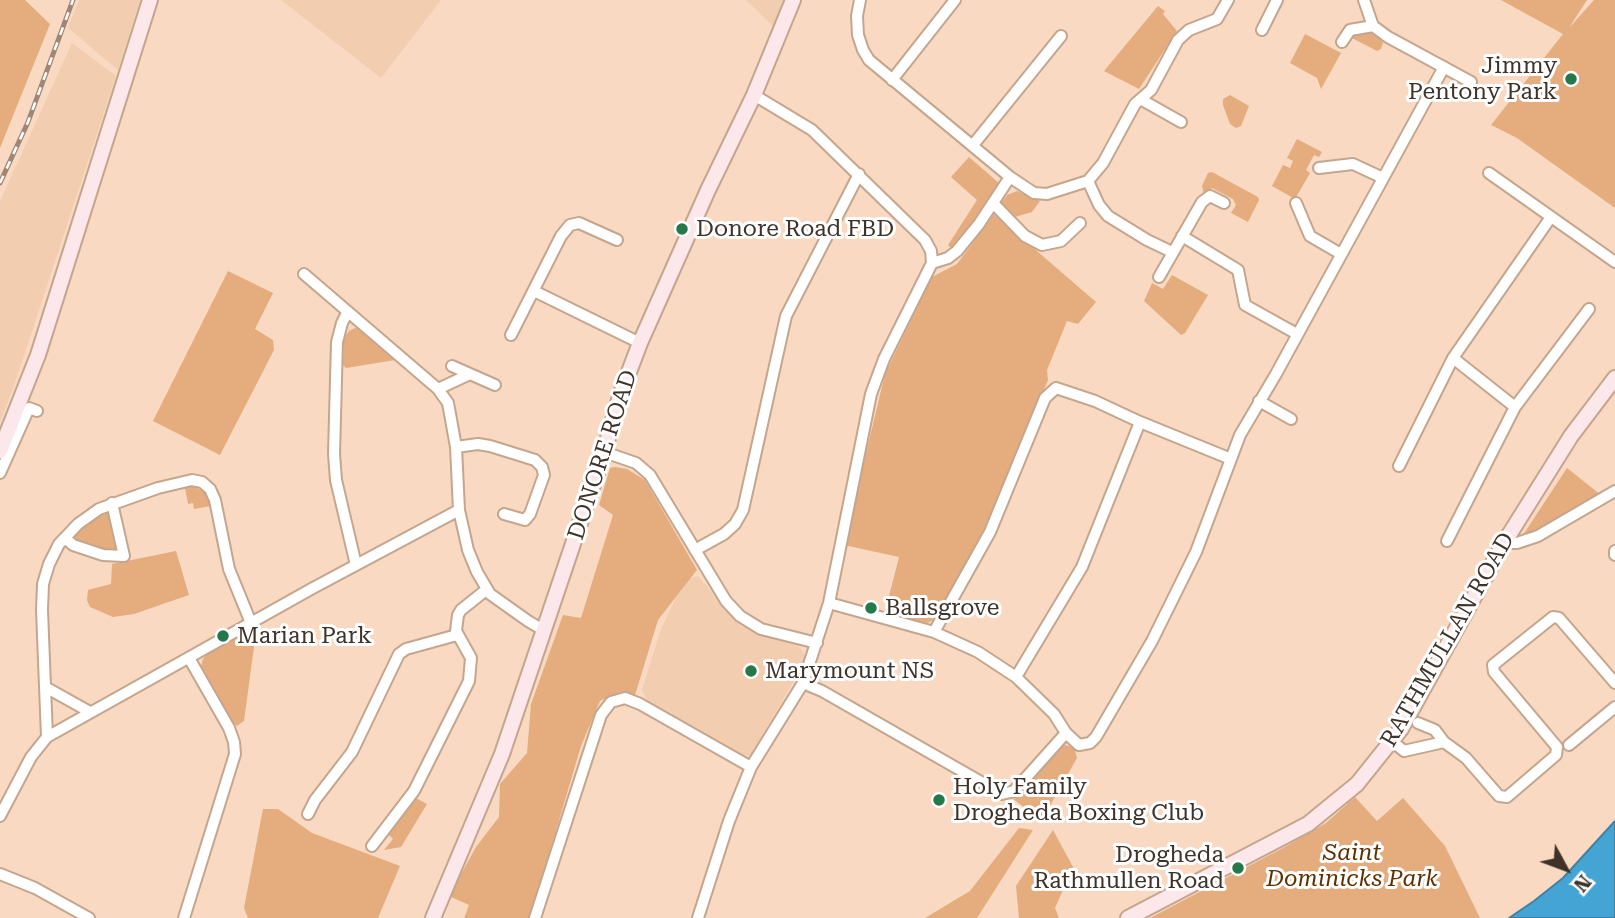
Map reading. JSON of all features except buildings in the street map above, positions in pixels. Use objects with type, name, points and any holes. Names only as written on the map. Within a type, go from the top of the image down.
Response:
[{"type":"street","points":[[0,451],[38,355],[150,0]]},
{"type":"street","name":"DONORE ROAD","points":[[433,918],[502,754],[640,343],[708,190],[754,95],[793,0]]},
{"type":"street","points":[[860,0],[857,26],[863,50],[869,60],[1010,177],[1034,193],[1047,194],[1088,181],[1103,163],[1135,104],[1151,90],[1178,40],[1189,30],[1217,19],[1228,0]]},
{"type":"street","points":[[892,80],[955,0]]},
{"type":"street","points":[[1262,30],[1277,0]]},
{"type":"street","points":[[1364,0],[1373,26],[1388,37],[1471,82]]},
{"type":"street","points":[[1342,42],[1350,30],[1373,26]]},
{"type":"street","points":[[972,145],[1061,36]]},
{"type":"street","points":[[829,603],[934,632],[978,652],[1016,677],[1054,714],[1066,733],[1079,745],[1090,743],[1152,641],[1196,552],[1240,435],[1444,67]]},
{"type":"street","points":[[698,918],[729,821],[751,768],[803,683],[829,603],[871,394],[884,359],[932,263],[931,251],[925,240],[859,174],[812,130],[754,95]]},
{"type":"street","points":[[1142,100],[1181,121]]},
{"type":"street","points":[[1319,168],[1353,164],[1383,178]]},
{"type":"street","points":[[1489,173],[1615,262]]},
{"type":"street","points":[[695,550],[724,534],[735,524],[743,510],[786,316],[859,174]]},
{"type":"street","points":[[932,263],[948,258],[957,251],[1010,177]]},
{"type":"street","points":[[1088,181],[1099,205],[1108,216],[1172,252]]},
{"type":"street","points":[[1159,277],[1202,202],[1210,196],[1224,203]]},
{"type":"street","points":[[993,203],[1025,236],[1042,244],[1061,241],[1080,223]]},
{"type":"street","points":[[1296,203],[1310,236],[1341,254]]},
{"type":"street","points":[[1399,466],[1453,358],[1551,217]]},
{"type":"street","points":[[511,335],[561,236],[570,225],[579,223],[617,240]]},
{"type":"street","points":[[1182,236],[1238,270],[1245,305],[1297,334]]},
{"type":"street","points":[[304,274],[438,389],[448,403],[456,447],[459,510],[468,550],[486,590],[545,631]]},
{"type":"street","points":[[534,291],[640,343]]},
{"type":"street","points":[[1447,541],[1515,407],[1590,309]]},
{"type":"street","points":[[347,313],[337,342],[334,453],[336,480],[355,565]]},
{"type":"street","points":[[1453,358],[1515,407]]},
{"type":"street","points":[[452,366],[495,385]]},
{"type":"street","points":[[438,389],[470,374]]},
{"type":"street","name":"RATHMULLAN ROAD","points":[[1128,918],[1308,824],[1357,784],[1392,741],[1504,542],[1571,436],[1615,378]]},
{"type":"street","points":[[934,632],[990,532],[1045,398],[1056,388],[1095,401],[1231,459]]},
{"type":"street","points":[[1259,401],[1291,419]]},
{"type":"street","points":[[0,473],[29,408],[37,411]]},
{"type":"street","points":[[1016,677],[1082,567],[1140,422]]},
{"type":"street","points":[[456,447],[478,444],[490,446],[535,460],[542,467],[544,475],[530,514],[525,520],[504,514]]},
{"type":"street","points":[[604,452],[644,468],[726,601],[740,616],[761,629],[817,643]]},
{"type":"street","points":[[47,737],[43,584],[59,544],[89,516],[112,503],[192,480],[202,482],[210,489],[215,500],[229,569],[251,623]]},
{"type":"street","points":[[1504,542],[1517,543],[1538,536],[1615,491]]},
{"type":"street","points":[[65,538],[73,545],[103,555],[124,556],[112,503]]},
{"type":"street","points":[[0,816],[31,757],[47,737],[459,510]]},
{"type":"street","points":[[372,846],[414,791],[469,681],[471,658],[457,635],[456,623],[461,610],[486,590]]},
{"type":"street","points":[[1418,723],[1435,730],[1444,742],[1466,758],[1499,796],[1507,797],[1556,755],[1557,747],[1494,672],[1493,665],[1553,617],[1559,618],[1615,683]]},
{"type":"street","points":[[308,814],[315,800],[352,752],[399,653],[457,635]]},
{"type":"street","points":[[184,918],[235,754],[229,728],[189,658]]},
{"type":"street","points":[[803,683],[822,691],[1002,794],[1014,791],[1066,733]]},
{"type":"street","points":[[47,688],[90,712]]},
{"type":"street","points":[[535,918],[601,715],[611,702],[625,698],[640,704],[751,768]]},
{"type":"street","points":[[1569,745],[1615,707]]},
{"type":"street","points":[[1392,741],[1404,751],[1444,742]]},
{"type":"street","points":[[0,874],[35,888],[89,918]]},
{"type":"shaded area","points":[[79,0],[140,0],[118,70],[68,28]]},
{"type":"shaded area","points":[[281,0],[441,0],[381,78]]},
{"type":"shaded area","points":[[746,0],[792,0],[780,33]]},
{"type":"shaded area","points":[[72,43],[116,76],[0,422],[0,201]]},
{"type":"shaded area","points":[[698,576],[741,626],[799,646],[806,657],[750,756],[741,754],[647,700],[642,690],[661,629],[677,596],[690,579]]},
{"type":"green space","points":[[0,0],[25,0],[50,24],[0,148]]},
{"type":"green space","name":"Jimmy Pentony Park","points":[[1501,0],[1587,0],[1569,28],[1594,0],[1615,0],[1615,208],[1517,138],[1491,125],[1563,34]]},
{"type":"green space","points":[[1158,6],[1165,11],[1163,14],[1177,31],[1139,89],[1104,71]]},
{"type":"green space","points":[[1368,31],[1380,38],[1383,43],[1381,49],[1377,51],[1352,38],[1359,32]]},
{"type":"green space","points":[[1305,34],[1341,53],[1321,89],[1317,78],[1290,63]]},
{"type":"green space","points":[[1230,95],[1249,106],[1241,126],[1236,128],[1230,124],[1223,105],[1223,99]]},
{"type":"green space","points":[[1297,139],[1322,152],[1319,157],[1314,155],[1306,170],[1310,173],[1295,199],[1272,186],[1283,165],[1290,168],[1293,161],[1287,158]]},
{"type":"green space","points":[[969,157],[1000,184],[952,249],[948,245],[977,200],[951,177]]},
{"type":"green space","points":[[1212,172],[1258,197],[1248,222],[1231,213],[1236,205],[1233,199],[1212,188],[1204,194],[1202,186],[1208,173]]},
{"type":"green space","points":[[1017,191],[1040,201],[1032,212],[1015,217],[1001,203],[1007,195]]},
{"type":"green space","points":[[994,214],[1096,302],[1078,324],[1067,321],[1047,370],[1048,380],[991,516],[934,620],[927,623],[885,612],[899,557],[844,545],[885,374],[932,277],[957,264]]},
{"type":"green space","points":[[228,271],[273,293],[255,329],[273,340],[274,350],[220,455],[153,421]]},
{"type":"green space","points":[[1172,275],[1208,295],[1185,333],[1181,335],[1144,301],[1152,283],[1163,289]]},
{"type":"green space","points":[[355,328],[361,329],[395,360],[346,368],[343,365],[344,338]]},
{"type":"green space","points":[[610,468],[627,469],[645,480],[697,570],[658,620],[635,695],[612,695],[600,701],[581,746],[530,918],[464,918],[469,905],[449,896],[476,847],[499,817],[500,784],[527,753],[531,704],[563,615],[581,618],[613,515],[599,505]]},
{"type":"green space","points":[[1567,468],[1601,495],[1544,530],[1521,538]]},
{"type":"green space","points":[[194,486],[207,494],[210,506],[194,509],[193,503],[188,504],[185,488]]},
{"type":"green space","points":[[111,511],[119,554],[74,543],[72,538],[91,521]]},
{"type":"green space","points":[[176,551],[189,595],[134,614],[113,617],[90,607],[87,600],[88,590],[111,584],[112,564]]},
{"type":"green space","points":[[251,630],[256,632],[244,721],[237,726],[201,666],[207,654]]},
{"type":"green space","points":[[1064,745],[1074,747],[1077,758],[1042,820],[1013,799]]},
{"type":"green space","points":[[414,797],[427,804],[401,847],[384,850],[393,839],[389,830]]},
{"type":"green space","name":"Saint Dominicks Park","points":[[1355,797],[1377,821],[1403,798],[1445,846],[1480,918],[1150,918],[1326,823]]},
{"type":"green space","points":[[263,809],[278,809],[312,833],[400,866],[378,918],[248,918],[244,908]]},
{"type":"green space","points":[[1019,828],[1033,830],[977,918],[925,918],[970,891]]},
{"type":"green space","points":[[1053,830],[1073,867],[1055,908],[1059,918],[1019,918],[1016,886]]},
{"type":"water","points":[[1615,821],[1615,918],[1509,918],[1563,878]]},
{"type":"railway","points":[[0,183],[28,122],[73,0]]},
{"type":"place","name":"Jimmy Pentony Park","points":[[1571,79]]},
{"type":"place","name":"Donore Road FBD","points":[[682,229]]},
{"type":"place","name":"Ballsgrove","points":[[871,608]]},
{"type":"place","name":"Marian Park","points":[[223,636]]},
{"type":"place","name":"Marymount NS","points":[[751,671]]},
{"type":"place","name":"Holy Family Drogheda Boxing Club","points":[[939,800]]},
{"type":"place","name":"Drogheda Rathmullen Road","points":[[1238,868]]}]
